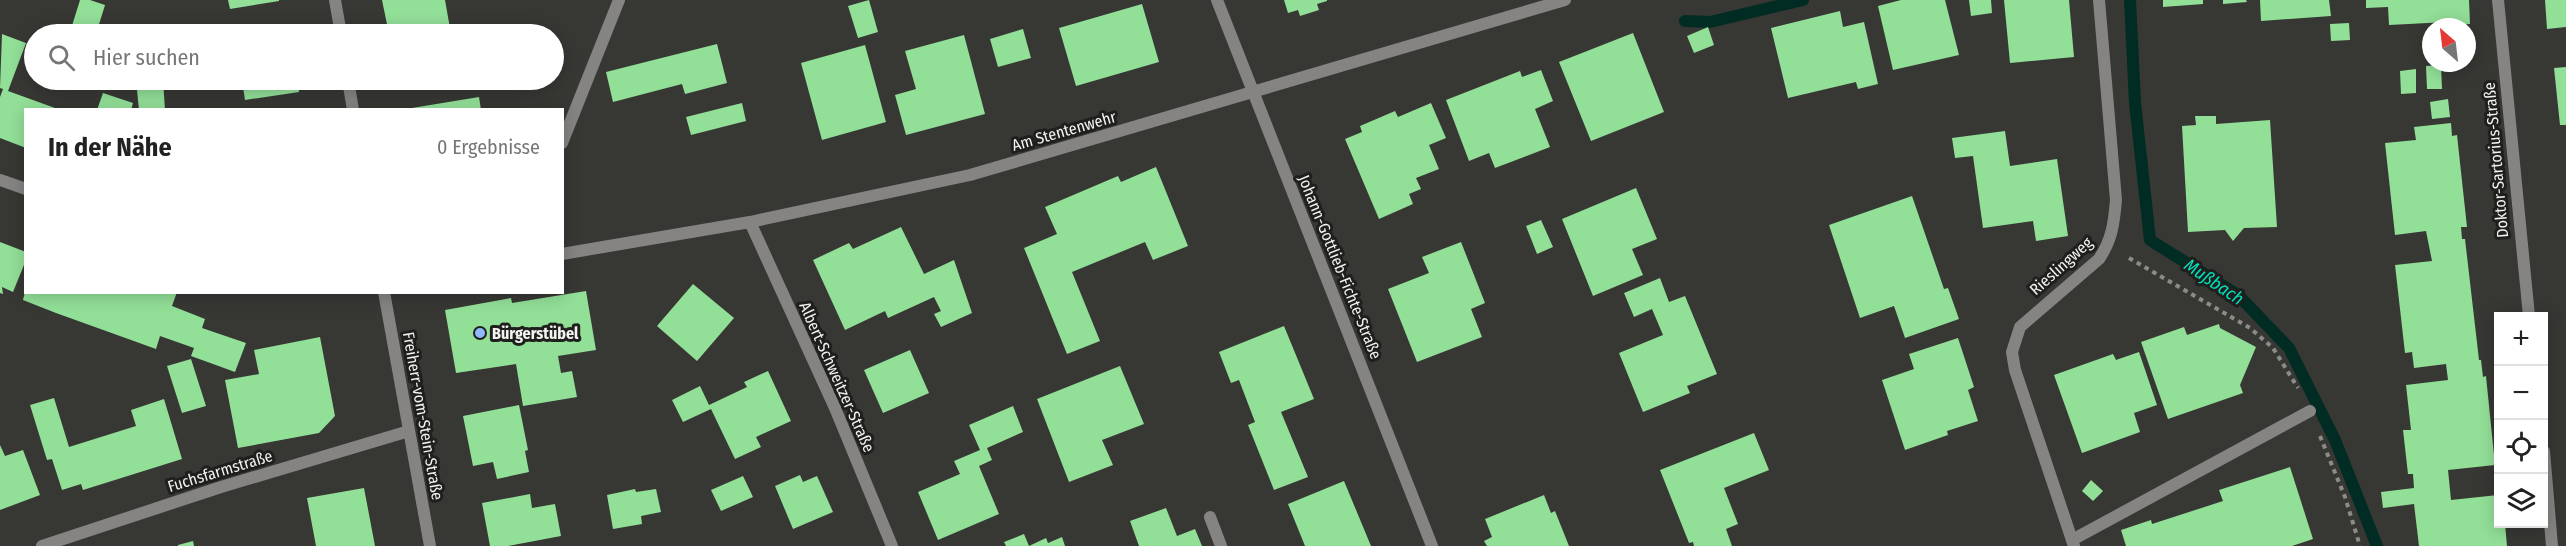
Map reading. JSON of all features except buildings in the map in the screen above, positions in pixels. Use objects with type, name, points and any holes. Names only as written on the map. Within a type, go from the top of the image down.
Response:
[{"type":"street","points":[[335,0],[339,24]]},
{"type":"street","points":[[564,138],[619,0]]},
{"type":"street","name":"Johann-Gottlieb-Fichte-Straße","points":[[1217,0],[1432,546]]},
{"type":"street","name":"Am Stentenwehr","points":[[564,254],[750,222],[970,175],[1565,0]]},
{"type":"street","name":"Rieslingweg","points":[[2099,0],[2116,200],[2114,229],[2108,246],[2099,259],[2020,327],[2012,352],[2015,370],[2073,543],[2310,411]]},
{"type":"street","name":"Doktor-Sartorius-Straße","points":[[2498,0],[2529,312]]},
{"type":"street","points":[[350,90],[353,108]]},
{"type":"street","points":[[0,180],[24,188]]},
{"type":"street","name":"Albert-Schweitzer-Straße","points":[[750,222],[835,408],[892,546]]},
{"type":"street","name":"Freiherr-vom-Stein-Straße","points":[[384,294],[430,546]]},
{"type":"street","name":"Fuchsfarmstraße","points":[[42,546],[221,487],[408,431]]},
{"type":"street","points":[[2546,474],[2552,546]]},
{"type":"street","points":[[1210,517],[1221,546]]},
{"type":"path","points":[[2108,246],[2250,328],[2272,348],[2310,411],[2345,497],[2360,546]]},
{"type":"waterway","name":"Mußbach","points":[[1685,21],[1710,22],[1803,0]]},
{"type":"waterway","name":"Mußbach","points":[[2130,0],[2135,103],[2150,240],[2238,295],[2289,348],[2335,440],[2377,546]]},
{"type":"place","name":"Bürgerstübel","points":[[480,333]]}]
